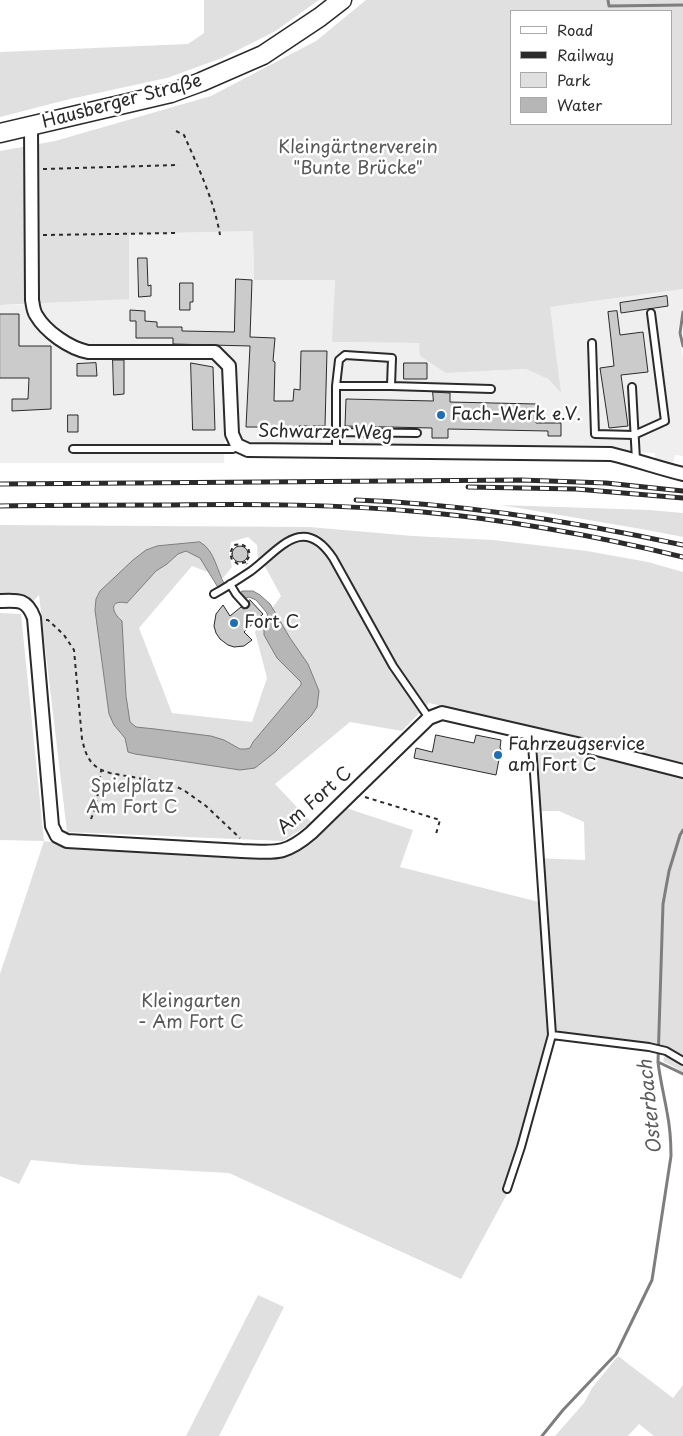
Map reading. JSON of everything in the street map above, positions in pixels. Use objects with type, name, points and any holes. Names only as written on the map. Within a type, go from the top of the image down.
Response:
[{"type":"main road","name":"Hausberger Straße","points":[[0,133],[171,93],[218,76],[263,55],[342,0]]},
{"type":"street","name":"Schwarzer Weg","points":[[31,126],[33,308],[36,316],[70,346],[88,352],[214,352],[229,366],[232,434],[237,445],[248,450],[611,454],[683,474]]},
{"type":"street","points":[[0,601],[12,600],[25,604],[31,611],[34,625]]},
{"type":"street","name":"Am Fort C","points":[[34,625],[52,826],[57,836],[67,840],[246,851],[285,850],[293,847],[311,833],[429,718]]},
{"type":"street","points":[[429,718],[442,712],[683,772]]},
{"type":"lane","points":[[592,343],[595,434],[634,435],[665,421],[651,313]]},
{"type":"lane","points":[[336,451],[336,386],[339,360],[345,355],[392,358],[391,386]]},
{"type":"lane","points":[[336,386],[491,389]]},
{"type":"lane","points":[[632,387],[636,460]]},
{"type":"lane","points":[[336,432],[417,433]]},
{"type":"lane","points":[[73,449],[233,449],[237,445]]},
{"type":"lane","points":[[214,594],[251,571],[286,542],[294,538],[310,538],[319,541],[325,546],[393,666],[429,718]]},
{"type":"lane","points":[[229,585],[245,604]]},
{"type":"lane","points":[[507,1189],[521,1147],[552,1035],[532,744],[533,734]]},
{"type":"lane","points":[[552,1035],[649,1047],[666,1051],[683,1061]]},
{"type":"path","points":[[176,131],[184,135],[200,171],[218,219],[220,235]]},
{"type":"path","points":[[32,169],[179,165]]},
{"type":"path","points":[[33,235],[179,233]]},
{"type":"path","points":[[241,544],[248,548],[250,555],[246,562],[238,564],[232,560],[230,553],[234,545],[241,544]]},
{"type":"path","points":[[246,562],[251,571]]},
{"type":"path","points":[[34,625],[48,620],[64,635],[74,650],[82,739],[85,750],[93,765],[101,771],[171,784],[186,791],[238,835],[245,843],[246,851]]},
{"type":"path","points":[[91,819],[96,806],[101,771]]},
{"type":"path","points":[[355,790],[358,795],[440,820],[436,834]]},
{"type":"shaded area","points":[[253,231],[254,280],[335,280],[333,342],[420,343],[446,373],[527,369],[548,379],[560,392],[549,307],[683,289],[683,305],[678,331],[683,358],[683,456],[675,455],[673,464],[655,461],[655,453],[225,441],[224,463],[0,463],[0,305],[38,304],[129,234]]},
{"type":"green space","points":[[204,0],[319,0],[274,32],[222,58],[167,78],[70,99],[0,117],[0,52],[188,44],[204,33]]},
{"type":"green space","name":"Kleingärtnerverein \"Bunte Brücke\"","points":[[366,0],[683,0],[683,289],[550,307],[561,393],[548,379],[526,369],[446,373],[420,356],[419,343],[332,342],[335,280],[254,280],[253,231],[129,234],[129,299],[0,305],[0,151],[55,141],[211,96],[316,41]]},
{"type":"green space","points":[[501,505],[649,510],[683,513],[683,537],[647,530]]},
{"type":"green space","name":"Spielplatz Am Fort C","points":[[0,525],[309,527],[413,536],[493,540],[587,551],[648,562],[683,572],[683,762],[667,760],[599,741],[429,703],[402,731],[350,722],[275,784],[312,823],[283,841],[67,832],[39,595],[31,604],[0,598]],"holes":[[[248,537],[257,545],[258,560],[261,559],[281,596],[255,632],[267,678],[252,722],[172,713],[139,628],[192,566],[223,578],[232,567],[229,553],[231,542]]]},
{"type":"green space","points":[[0,613],[21,614],[44,841],[0,840]]},
{"type":"green space","name":"Kleingarten - Am Fort C","points":[[545,742],[683,776],[683,1072],[663,1061],[666,1051],[552,1035],[507,1194],[461,1279],[229,1173],[83,1165],[31,1160],[19,1184],[0,1176],[0,974],[44,841],[88,847],[268,857],[291,855],[347,808],[413,830],[400,867],[539,902],[535,858],[585,860],[584,822],[559,811],[540,811],[537,754],[542,744]]},
{"type":"green space","points":[[258,1295],[284,1307],[219,1436],[186,1436]]},
{"type":"green space","points":[[618,1356],[673,1398],[683,1385],[683,1436],[654,1436],[639,1424],[628,1436],[555,1436],[584,1403],[592,1388]]},
{"type":"water","points":[[200,542],[209,550],[225,585],[219,589],[200,558],[186,551],[178,554],[156,571],[127,603],[117,603],[114,607],[116,614],[122,621],[126,696],[130,722],[136,727],[211,736],[224,740],[240,749],[250,748],[301,685],[301,682],[277,658],[264,635],[264,629],[268,620],[267,613],[256,600],[249,597],[244,599],[239,594],[242,591],[253,591],[270,604],[308,664],[319,691],[317,707],[311,716],[275,752],[255,768],[240,770],[128,752],[125,738],[114,725],[109,714],[95,610],[96,599],[100,591],[146,550],[157,546]]},
{"type":"building","points":[[138,258],[147,258],[148,286],[151,285],[151,296],[139,297]]},
{"type":"building","points":[[236,279],[252,280],[250,337],[275,338],[273,361],[275,362],[274,401],[293,401],[294,389],[300,390],[301,351],[327,351],[325,426],[299,426],[299,436],[272,436],[271,427],[246,427],[250,346],[173,344],[173,338],[136,338],[136,321],[130,321],[130,310],[145,311],[145,321],[157,322],[157,327],[182,327],[182,331],[234,332]]},
{"type":"building","points":[[180,283],[193,283],[193,302],[190,302],[190,310],[180,310]]},
{"type":"building","points":[[667,296],[668,306],[621,313],[620,303]]},
{"type":"building","points":[[617,311],[620,335],[643,332],[648,372],[621,375],[628,426],[609,428],[600,368],[614,366],[608,312]]},
{"type":"building","points":[[0,314],[19,314],[19,346],[51,346],[51,409],[12,411],[12,399],[28,399],[29,378],[0,378]]},
{"type":"building","points":[[113,360],[124,360],[124,394],[114,395]]},
{"type":"building","points":[[96,363],[97,376],[77,376],[77,364]]},
{"type":"building","points":[[191,363],[213,367],[215,430],[193,430]]},
{"type":"building","points":[[404,363],[427,363],[427,379],[404,379]]},
{"type":"building","name":"Fach-Werk e.V.","points":[[433,392],[450,393],[450,402],[536,404],[536,423],[561,423],[561,436],[548,436],[548,431],[448,429],[448,438],[432,438],[432,428],[345,426],[346,399],[433,401]]},
{"type":"building","points":[[68,415],[78,415],[78,432],[68,432]]},
{"type":"building","points":[[237,546],[243,546],[248,551],[246,560],[237,562],[232,557],[232,551]]},
{"type":"building","name":"Fort C","points":[[250,600],[263,614],[244,632],[252,640],[244,646],[234,647],[228,645],[216,633],[214,626],[216,614],[223,605],[230,616],[241,607],[244,609],[248,608]]},
{"type":"building","points":[[436,735],[474,743],[476,735],[501,740],[496,775],[414,758],[416,748],[432,752]]},
{"type":"waterway","points":[[608,0],[609,6],[683,5]]},
{"type":"waterway","name":"Osterbach","points":[[683,312],[680,333],[683,346]]},
{"type":"waterway","name":"Osterbach","points":[[542,1436],[563,1410],[616,1354],[652,1280],[671,1156],[669,1123],[658,1062],[663,904],[669,871],[683,830]]},
{"type":"waterway","points":[[658,1062],[683,1074]]},
{"type":"railway","points":[[0,484],[521,480],[606,483],[683,491]]},
{"type":"railway","points":[[468,487],[576,489],[683,498]]},
{"type":"railway","points":[[356,500],[438,505],[521,515],[683,545]]},
{"type":"railway","points":[[0,506],[265,505],[391,509],[521,524],[618,542],[683,557]]},
{"type":"place","name":"Fach-Werk e.V.","points":[[441,415]]},
{"type":"place","name":"Fort C","points":[[234,623]]},
{"type":"place","name":"Fahrzeugservice am Fort C","points":[[498,755]]}]
